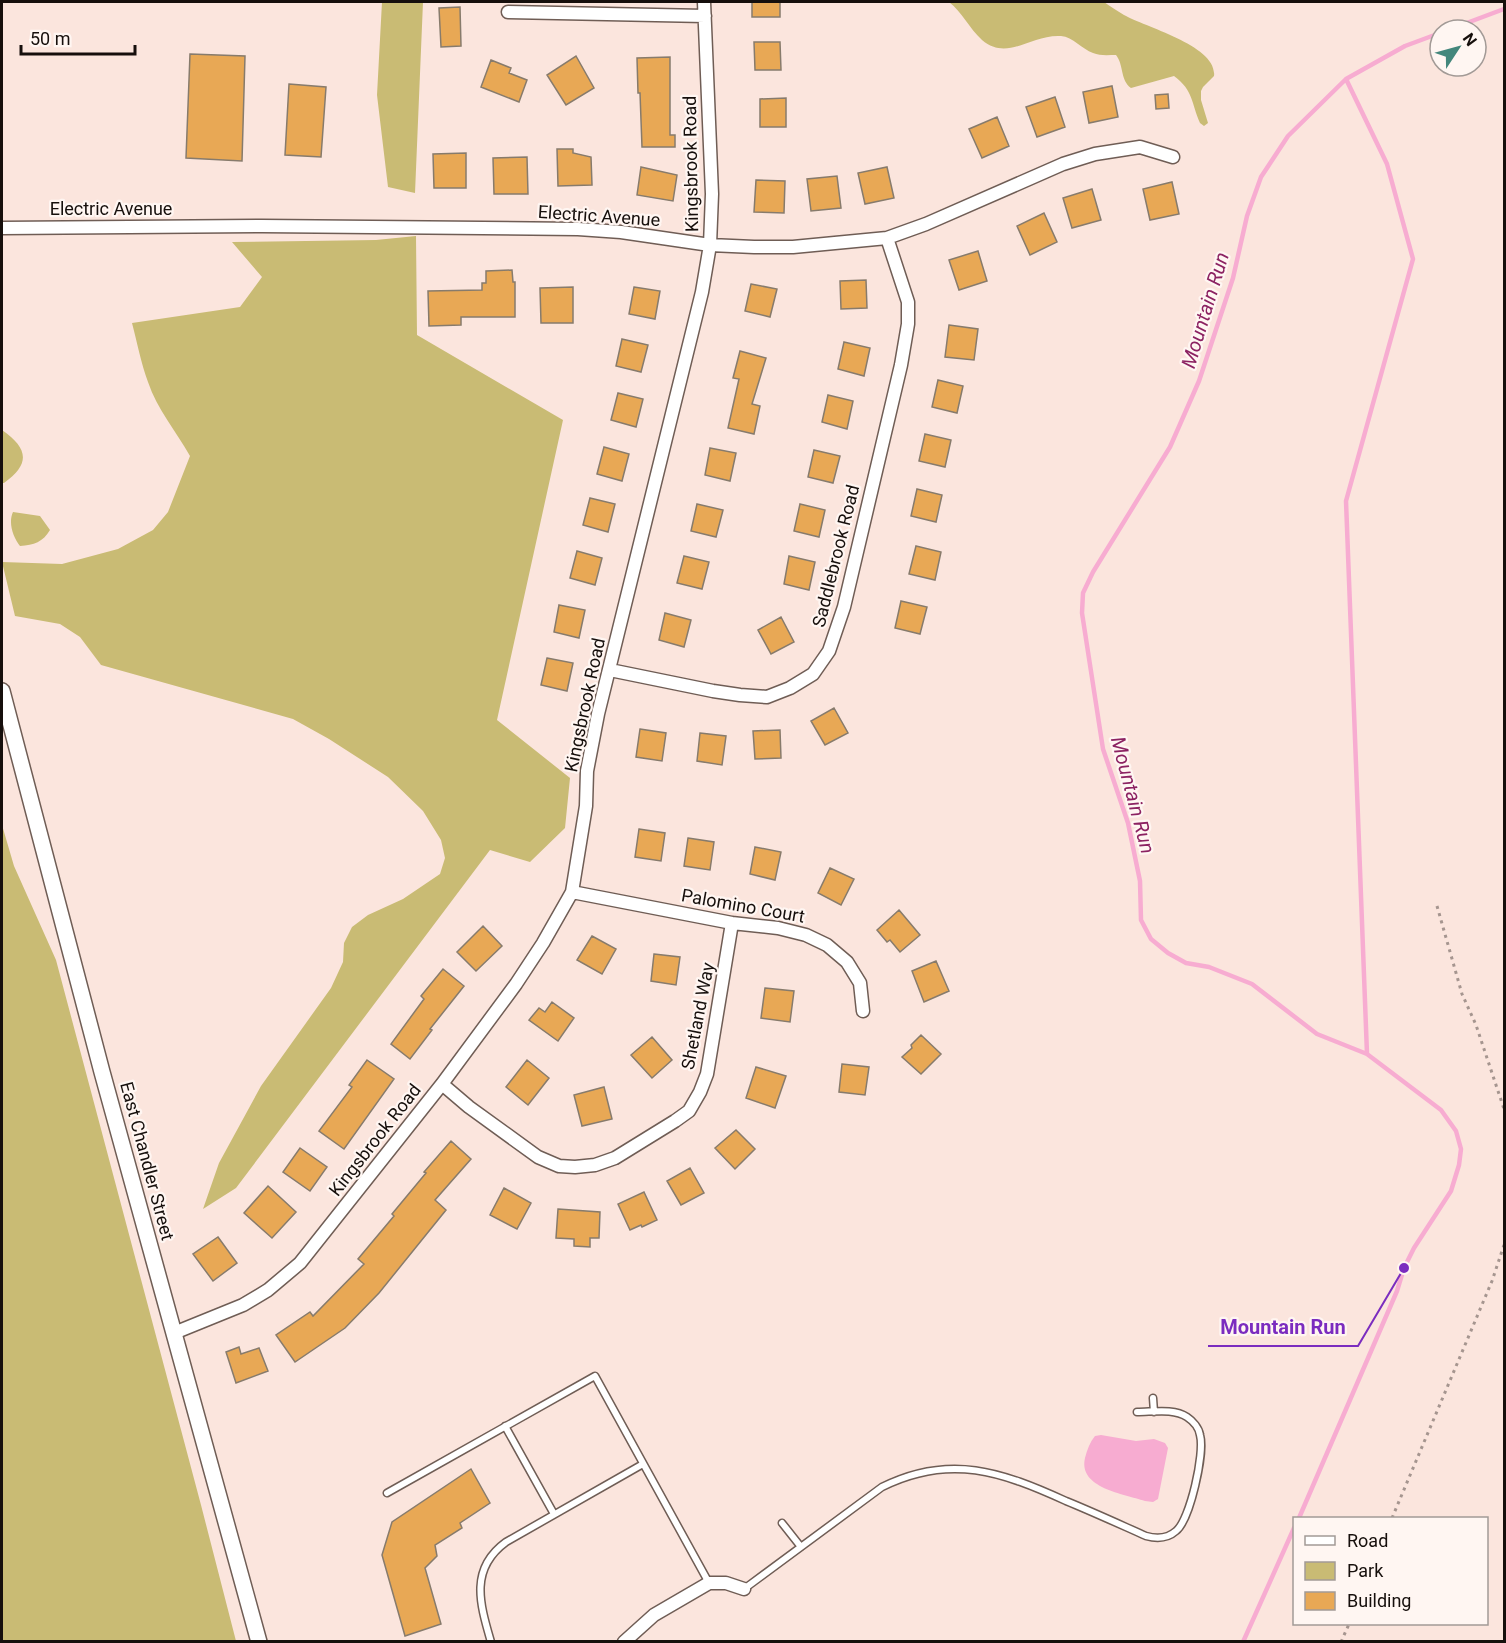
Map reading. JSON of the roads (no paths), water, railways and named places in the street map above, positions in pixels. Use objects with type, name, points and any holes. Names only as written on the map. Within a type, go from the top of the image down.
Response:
[{"type":"street","name":"Kingsbrook Road","points":[[174,1333],[243,1305],[268,1290],[300,1263],[442,1084],[516,984],[572,892],[586,806],[587,771],[598,714],[702,292],[710,245],[712,194],[704,2]]},
{"type":"street","points":[[508,12],[705,16]]},
{"type":"street","name":"Electric Avenue","points":[[2,228],[262,226],[578,229],[621,232],[710,245],[793,247],[887,238],[935,220],[1063,164],[1095,154],[1140,147],[1173,157]]},
{"type":"street","name":"Saddlebrook Road","points":[[610,670],[713,691],[767,697],[802,682],[822,663],[829,651],[844,607],[901,364],[908,324],[908,302],[887,238]]},
{"type":"street","name":"East Chandler Street","points":[[2,691],[102,1071],[259,1641]]},
{"type":"street","name":"Palomino Court","points":[[572,892],[732,923],[778,928],[806,935],[827,945],[847,962],[860,984],[864,1011]]},
{"type":"street","name":"Shetland Way","points":[[442,1084],[469,1107],[538,1157],[559,1166],[595,1165],[615,1158],[689,1111],[700,1092],[707,1074],[732,923]]},
{"type":"street","points":[[624,1641],[654,1615],[709,1583],[726,1583],[744,1588]]},
{"type":"lane","points":[[387,1493],[594,1376],[709,1583]]},
{"type":"lane","points":[[1153,1398],[1154,1412]]},
{"type":"lane","points":[[744,1588],[882,1487],[908,1475],[946,1470],[978,1470],[1000,1474],[1031,1485],[1146,1536],[1163,1538],[1170,1536],[1181,1527],[1187,1514],[1201,1454],[1201,1436],[1186,1416],[1178,1413],[1137,1412]]},
{"type":"lane","points":[[505,1426],[554,1514]]},
{"type":"lane","points":[[491,1641],[480,1595],[481,1576],[485,1566],[501,1546],[643,1464]]},
{"type":"lane","points":[[782,1523],[801,1547]]},
{"type":"waterway","name":"Mountain Run","points":[[1480,18],[1504,9]]},
{"type":"waterway","name":"Mountain Run","points":[[1299,1517],[1397,1291],[1404,1268],[1414,1248],[1451,1191],[1461,1149],[1456,1131],[1441,1110],[1367,1054],[1317,1034],[1252,984],[1209,967],[1186,963],[1168,953],[1151,939],[1141,920],[1140,881],[1128,823],[1103,749],[1082,613],[1083,593],[1093,572],[1170,447],[1199,381],[1233,278],[1247,216],[1261,177],[1288,136],[1346,79],[1405,46],[1428,37]]},
{"type":"waterway","points":[[1346,79],[1387,164],[1413,259],[1346,501],[1367,1054]]},
{"type":"waterway","name":"Mountain Run","points":[[1243,1642],[1293,1530]]},
{"type":"place","name":"Mountain Run","points":[[1404,1268]]}]
